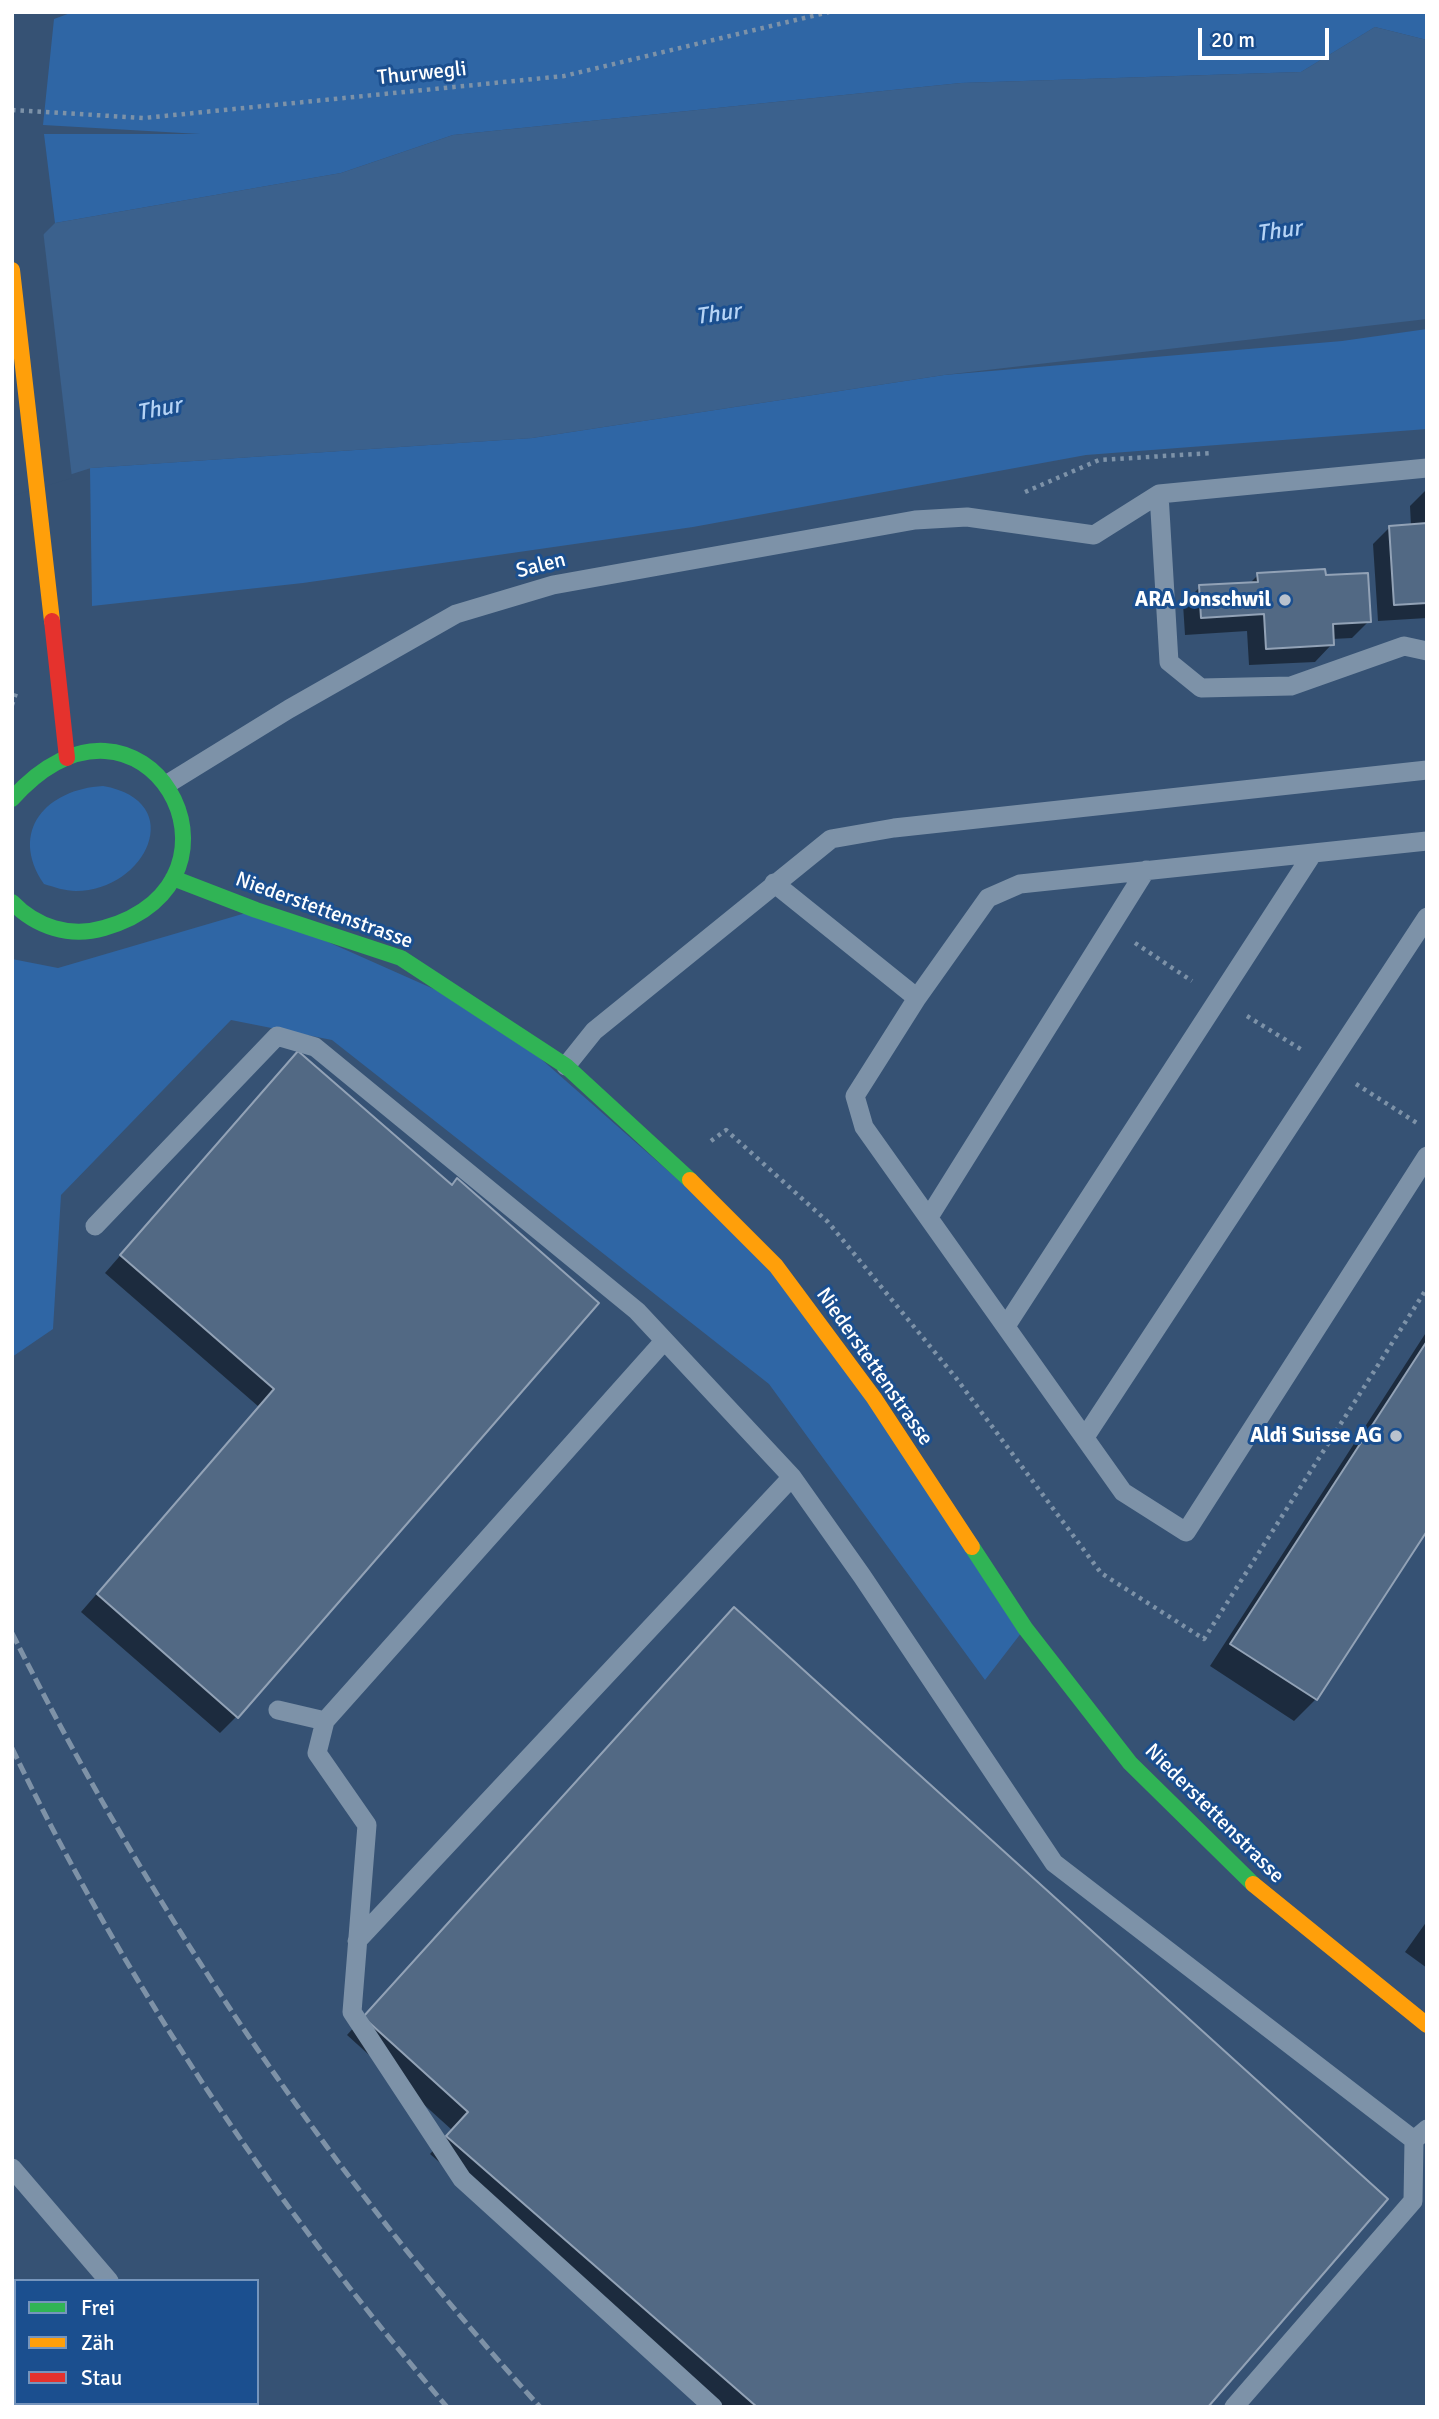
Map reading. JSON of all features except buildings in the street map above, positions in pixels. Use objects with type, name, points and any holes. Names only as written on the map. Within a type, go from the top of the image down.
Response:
[{"type":"street","points":[[12,270],[67,758]]},
{"type":"street","points":[[12,799],[44,768],[67,758],[99,752],[125,755],[149,766],[169,783],[183,816],[186,838],[183,857],[173,878],[139,914],[112,928],[78,931],[54,929],[30,919],[12,902]]},
{"type":"street","name":"Niederstettenstrasse","points":[[173,878],[256,910],[401,958],[566,1066],[676,1166],[776,1266],[874,1398],[1025,1628],[1130,1763],[1263,1894],[1427,2025]]},
{"type":"street","points":[[12,925],[30,919]]},
{"type":"lane","points":[[1427,468],[1159,494],[1170,662],[1201,688],[1292,686],[1404,646],[1427,651]]},
{"type":"lane","name":"Salen","points":[[169,783],[289,709],[456,614],[553,585],[915,520],[968,517],[1094,535],[1159,494]]},
{"type":"lane","points":[[566,1066],[594,1031],[831,839],[894,828],[1427,770]]},
{"type":"lane","points":[[1427,841],[1020,884],[988,898],[917,998],[855,1096],[864,1127],[1123,1492],[1186,1532],[1427,1156]]},
{"type":"lane","points":[[1006,1326],[1313,853]]},
{"type":"lane","points":[[929,1217],[1146,870]]},
{"type":"lane","points":[[774,883],[917,998]]},
{"type":"lane","points":[[1085,1437],[1427,917]]},
{"type":"lane","points":[[95,1226],[277,1035],[315,1047],[638,1311],[792,1477],[862,1576],[1054,1863],[1420,2134],[1413,2201],[1234,2407]]},
{"type":"lane","points":[[664,1341],[325,1721],[317,1753],[367,1825],[352,2012],[462,2179],[713,2407]]},
{"type":"lane","points":[[357,1941],[792,1477]]},
{"type":"lane","points":[[278,1710],[325,1721]]},
{"type":"lane","points":[[12,2168],[107,2279]]},
{"type":"path","name":"Thurwegli","points":[[12,110],[144,118],[564,76],[829,12]]},
{"type":"path","points":[[1110,927],[1427,1129]]},
{"type":"shaded area","points":[[73,12],[1427,12],[1427,40],[1375,27],[1301,72],[961,83],[453,135],[341,173],[55,223],[44,134],[200,134],[43,125],[54,19]]},
{"type":"shaded area","points":[[1427,329],[1427,429],[1086,455],[693,527],[303,583],[92,606],[90,468],[532,438],[944,375],[1342,341]]},
{"type":"shaded area","points":[[103,786],[129,795],[145,809],[151,826],[148,844],[138,862],[122,877],[101,887],[72,891],[44,884],[34,865],[30,847],[32,830],[39,816],[50,804],[65,795]]},
{"type":"shaded area","points":[[256,910],[490,1014],[776,1266],[1025,1628],[985,1680],[769,1384],[332,1040],[231,1020],[61,1195],[53,1329],[12,1357],[12,959],[58,968]]},
{"type":"water","name":"Thur","points":[[1375,27],[1427,40],[1427,319],[944,375],[532,438],[91,468],[12,493],[12,266],[55,223],[341,173],[453,135],[961,83],[1301,72]]},
{"type":"pier","points":[[43,230],[72,478],[12,496],[12,261]]},
{"type":"railway","points":[[12,1633],[66,1737],[124,1839],[185,1940],[250,2038],[389,2228],[463,2319],[540,2407]]},
{"type":"railway","points":[[12,1748],[104,1923],[208,2091],[323,2253],[447,2407]]},
{"type":"traffic: fast","points":[[12,799],[60,761],[105,751],[142,763],[169,791],[182,828],[178,867],[153,903],[104,928],[79,932],[54,928],[32,918],[12,902]]},
{"type":"traffic: fast","points":[[173,878],[256,910],[401,958],[566,1066],[690,1180]]},
{"type":"traffic: fast","points":[[972,1547],[1025,1628],[1130,1763],[1253,1884]]},
{"type":"traffic: slow","points":[[12,270],[52,621]]},
{"type":"traffic: slow","points":[[690,1180],[776,1266],[874,1398],[972,1547]]},
{"type":"traffic: slow","points":[[1253,1884],[1427,2025]]},
{"type":"traffic: jam","points":[[52,621],[67,758]]},
{"type":"place","name":"ARA Jonschwil","points":[[1285,600]]},
{"type":"place","name":"Aldi Suisse AG","points":[[1396,1436]]}]
